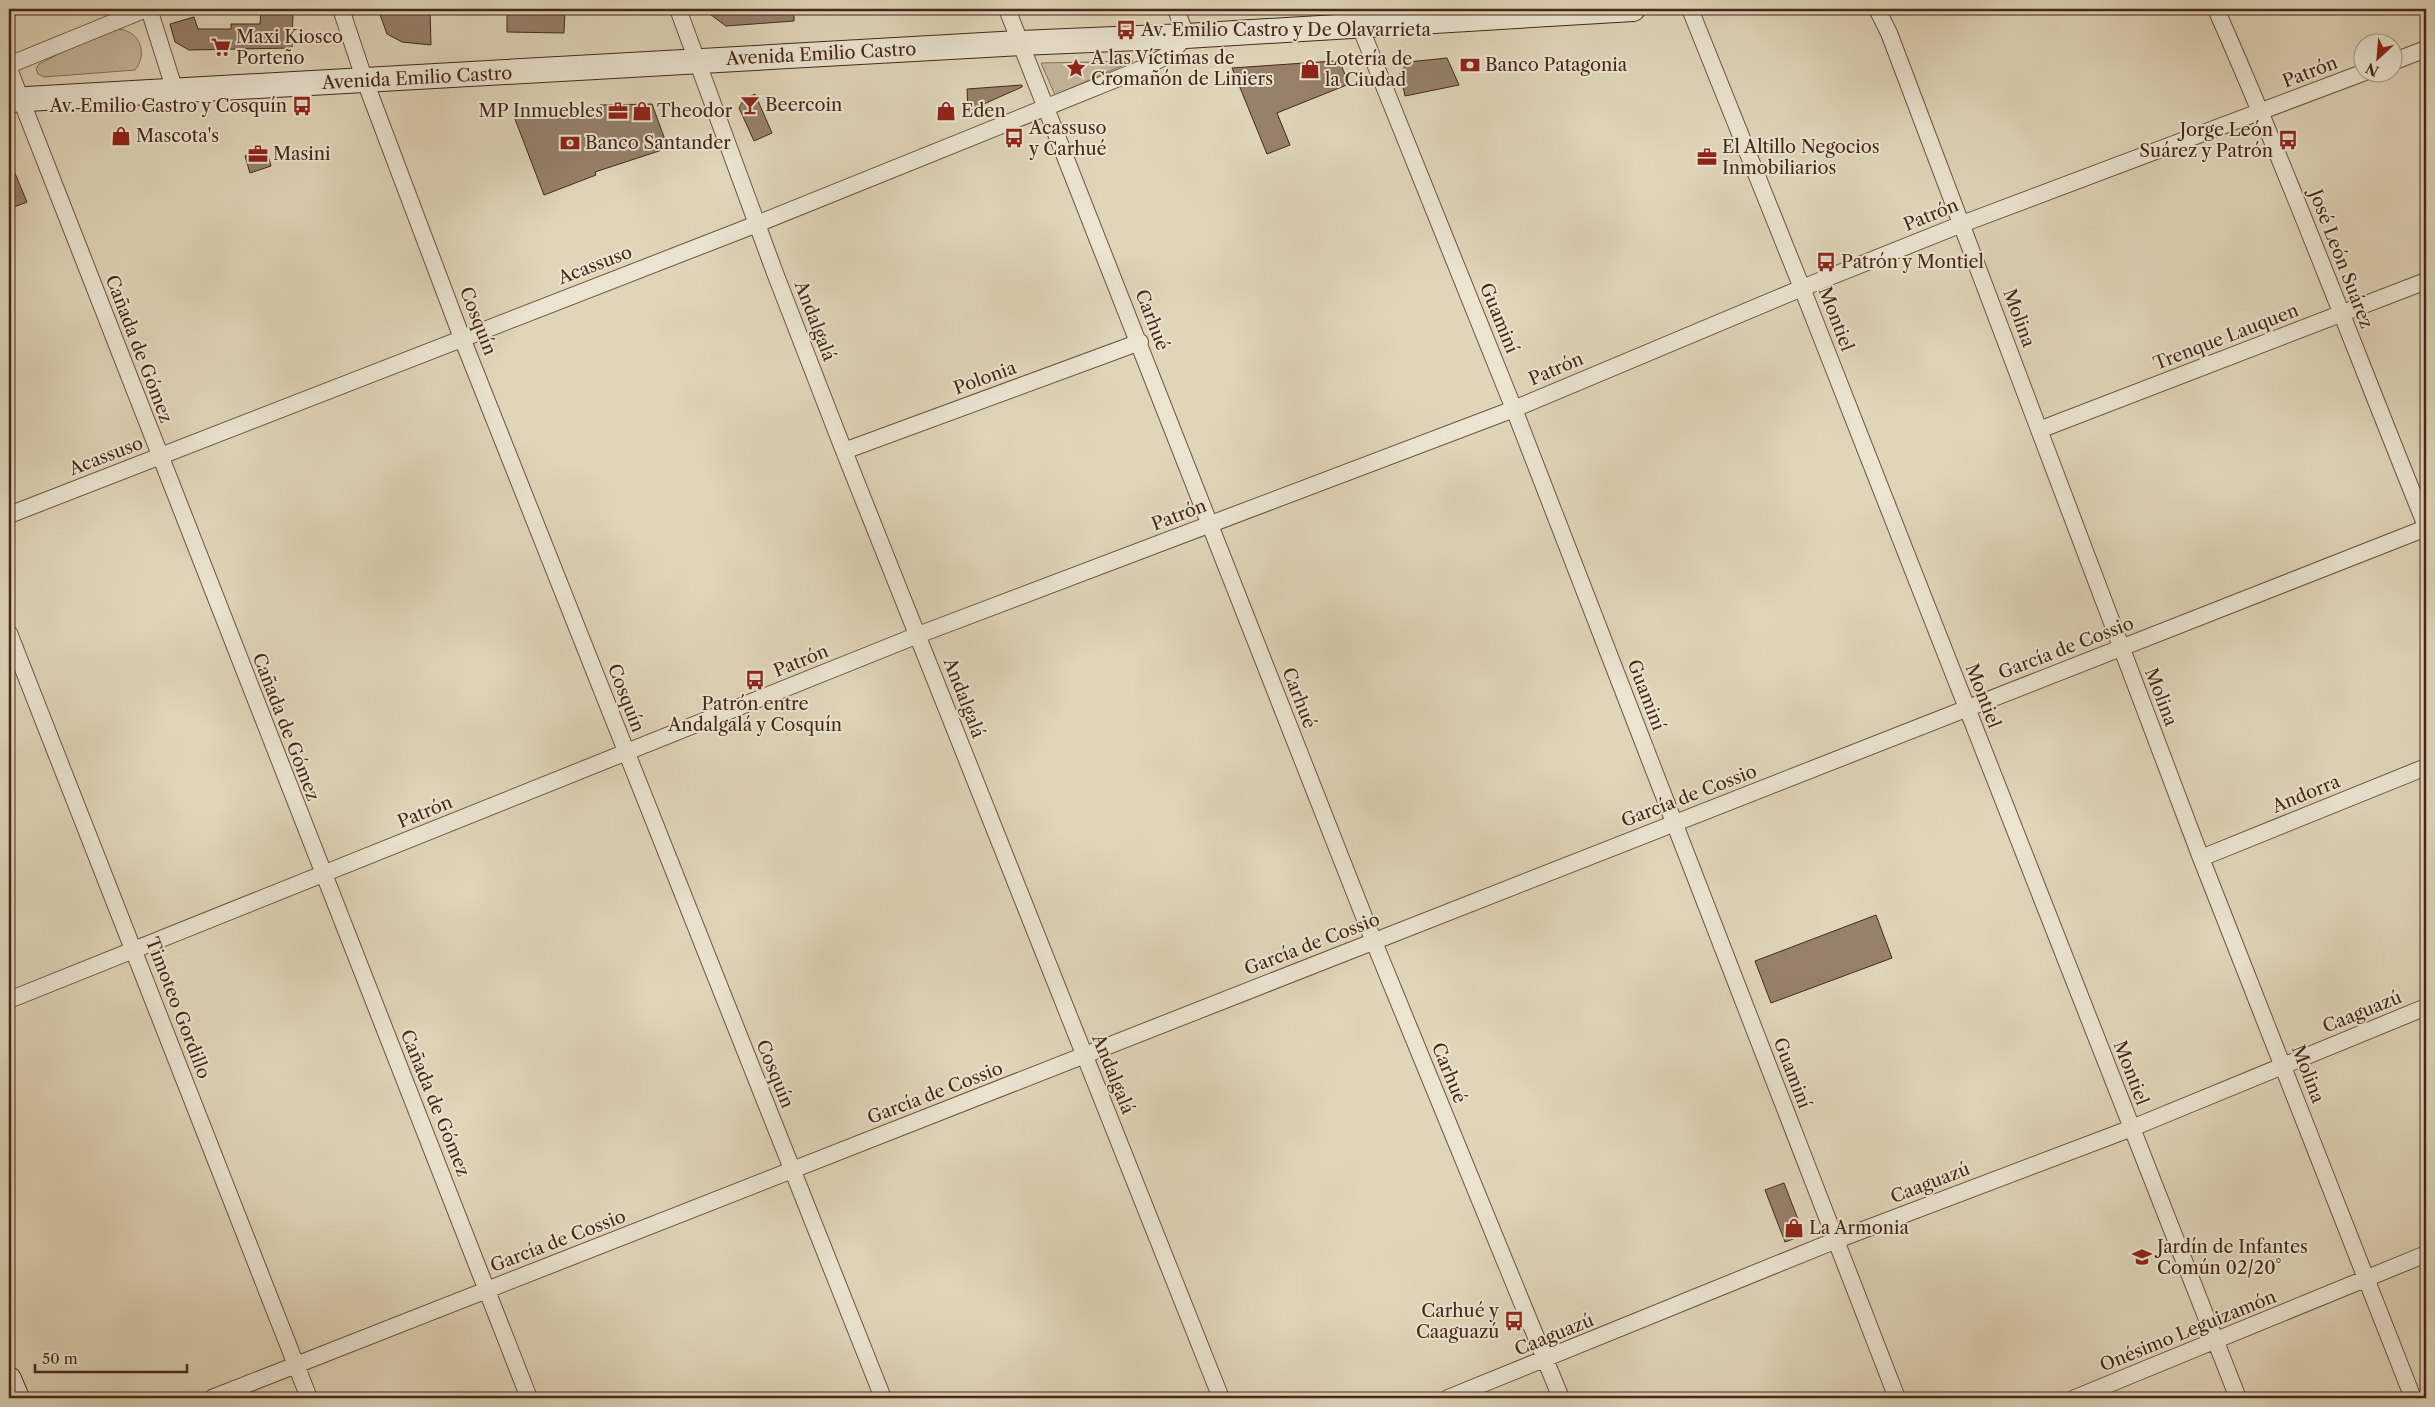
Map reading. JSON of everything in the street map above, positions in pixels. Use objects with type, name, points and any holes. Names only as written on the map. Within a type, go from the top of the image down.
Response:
[{"type":"main road","name":"Avenida Emilio Castro","points":[[15,100],[1020,43],[1186,36],[1356,17],[1633,9]]},
{"type":"main road","points":[[9,1379],[17,1398]]},
{"type":"street","points":[[9,65],[148,9],[175,91]]},
{"type":"street","name":"Cosquín","points":[[341,9],[365,81],[462,338],[882,1398]]},
{"type":"street","name":"Andalgalá","points":[[678,9],[757,224],[844,451],[1083,1056],[1221,1398]]},
{"type":"street","name":"Carhué","points":[[1007,9],[1140,342],[1374,942],[1561,1398]]},
{"type":"street","points":[[1176,9],[1186,36]]},
{"type":"street","name":"Montiel","points":[[1690,9],[1802,288],[2238,1398]]},
{"type":"street","name":"Molina","points":[[1877,9],[1889,32],[2121,648],[2413,1398]]},
{"type":"street","name":"José León Suárez","points":[[2216,9],[2261,112],[2340,315],[2426,527]]},
{"type":"street","name":"Guaminí","points":[[1356,17],[1514,409],[1675,823],[1834,1241],[1897,1398]]},
{"type":"street","name":"Acassuso","points":[[9,515],[757,224],[1047,108],[1146,67],[1171,53],[1186,36]]},
{"type":"street","points":[[2402,58],[2426,49]]},
{"type":"street","name":"Cañada de Gómez","points":[[9,69],[15,100],[159,457],[529,1398]]},
{"type":"street","name":"Patrón","points":[[9,1000],[626,754],[918,635],[1514,409],[1802,288],[1962,224],[2352,77]]},
{"type":"street","name":"Trenque Lauquen","points":[[2039,430],[2426,281]]},
{"type":"street","name":"Polonia","points":[[844,451],[1140,342]]},
{"type":"street","name":"García de Cossio","points":[[212,1398],[2426,527]]},
{"type":"street","name":"Timoteo Gordillo","points":[[9,633],[309,1398]]},
{"type":"street","name":"Andorra","points":[[2202,858],[2426,767]]},
{"type":"street","name":"Caaguazú","points":[[1448,1398],[1546,1360],[1834,1241],[2132,1128],[2426,1007]]},
{"type":"street","name":"Onésimo Leguizamón","points":[[2075,1398],[2426,1254]]},
{"type":"shaded area","points":[[107,29],[124,30],[139,42],[141,59],[135,70],[44,77],[38,74],[36,69],[39,64]]},
{"type":"shaded area","points":[[1133,61],[1055,95],[1041,63]]},
{"type":"building","points":[[378,9],[430,9],[431,45],[402,42],[387,34]]},
{"type":"building","points":[[507,9],[565,9],[564,33],[507,32]]},
{"type":"building","points":[[703,9],[794,9],[794,21],[726,26]]},
{"type":"building","points":[[261,12],[293,12],[292,48],[189,50],[175,42],[170,24],[194,17],[198,29],[231,29],[231,24],[260,24]]},
{"type":"building","points":[[1447,58],[1459,85],[1405,96],[1400,73],[1408,62]]},
{"type":"building","points":[[1334,61],[1341,65],[1349,84],[1277,113],[1290,145],[1267,154],[1232,68]]},
{"type":"building","points":[[1022,85],[1022,87],[968,111],[967,89]]},
{"type":"building","points":[[755,94],[772,133],[754,141],[739,108],[744,99]]},
{"type":"building","points":[[652,104],[668,148],[595,172],[596,175],[544,195],[513,114],[602,111],[600,105]]},
{"type":"building","name":"Masini","points":[[266,149],[271,166],[250,173],[245,156]]},
{"type":"building","points":[[9,159],[27,202],[9,209]]},
{"type":"building","points":[[1876,915],[1892,958],[1771,1003],[1755,961]]},
{"type":"building","points":[[1784,1183],[1804,1235],[1785,1242],[1765,1190]]},
{"type":"place","name":"Av. Emilio Castro y De Olavarrieta","points":[[1126,30]]},
{"type":"place","name":"Maxi Kiosco Porteño","points":[[221,47]]},
{"type":"place","name":"Banco Patagonia","points":[[1470,65]]},
{"type":"place","name":"A las Víctimas de Cromañón de Liniers","points":[[1076,68]]},
{"type":"place","name":"Lotería de la Ciudad","points":[[1310,69]]},
{"type":"place","name":"Beercoin","points":[[750,105]]},
{"type":"place","name":"Av. Emilio Castro y Cosquín","points":[[302,106]]},
{"type":"place","name":"MP Inmuebles","points":[[618,111]]},
{"type":"place","name":"Theodor","points":[[642,111]]},
{"type":"place","name":"Eden","points":[[946,111]]},
{"type":"place","name":"Mascota's","points":[[121,136]]},
{"type":"place","name":"Acassuso y Carhué","points":[[1014,138]]},
{"type":"place","name":"Jorge León Suárez y Patrón","points":[[2288,140]]},
{"type":"place","name":"Banco Santander","points":[[570,143]]},
{"type":"place","name":"Masini","points":[[258,154]]},
{"type":"place","name":"El Altillo Negocios Inmobiliarios","points":[[1707,157]]},
{"type":"place","name":"Patrón y Montiel","points":[[1826,262]]},
{"type":"place","name":"Patrón entre Andalgalá y Cosquín","points":[[755,680]]},
{"type":"place","name":"La Armonia","points":[[1794,1228]]},
{"type":"place","name":"Jardín de Infantes Común 02/20°","points":[[2142,1257]]},
{"type":"place","name":"Carhué y Caaguazú","points":[[1514,1321]]}]
